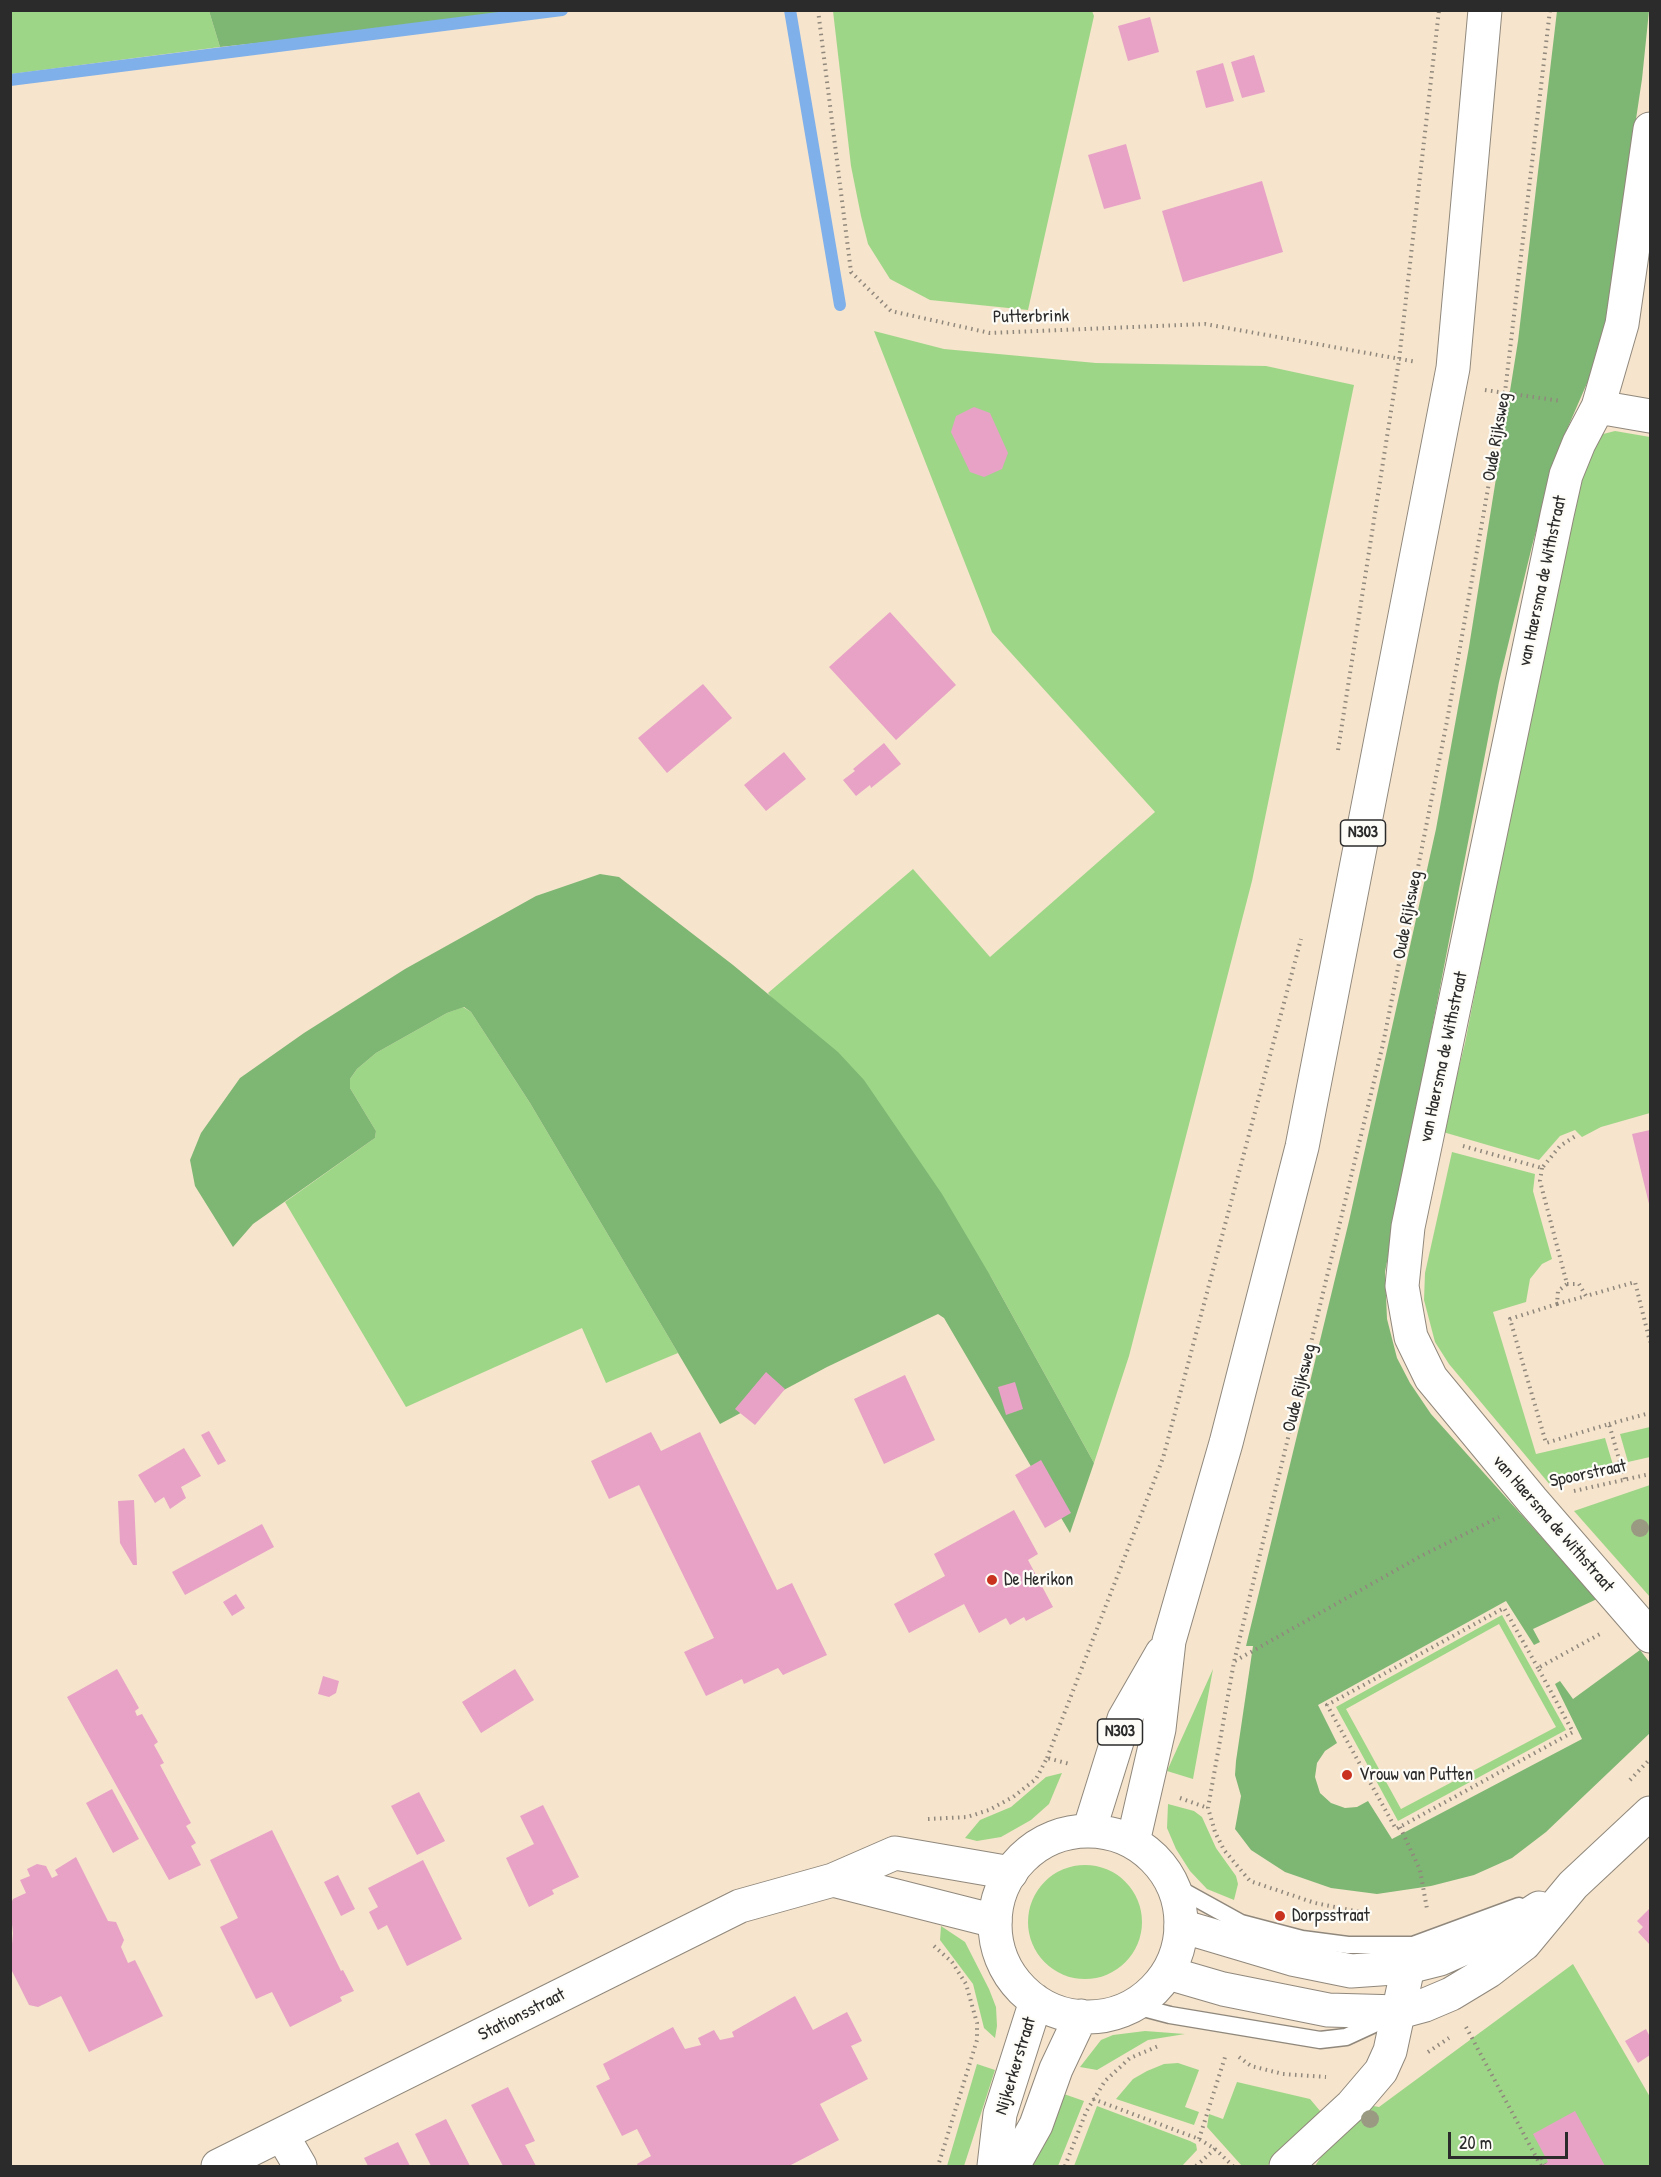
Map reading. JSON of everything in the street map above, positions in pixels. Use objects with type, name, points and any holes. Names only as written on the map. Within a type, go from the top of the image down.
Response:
[{"type":"street","name":"N303","points":[[1133,1842],[1159,1729],[1169,1641],[1226,1443],[1302,1147],[1453,368],[1485,10]]},
{"type":"street","name":"van Haersma de Withstraat","points":[[1642,1626],[1532,1500],[1431,1378],[1411,1337],[1402,1286],[1408,1227],[1559,505],[1566,475],[1579,442],[1598,407],[1622,324],[1650,129]]},
{"type":"street","points":[[1598,407],[1650,416]]},
{"type":"street","name":"N303","points":[[1089,1831],[1124,1719],[1169,1641]]},
{"type":"street","points":[[1168,1973],[1223,1989],[1328,2010],[1399,2012],[1451,1994],[1489,1971],[1524,1944],[1574,1886],[1650,1813]]},
{"type":"street","points":[[1089,1831],[1112,1833],[1133,1842],[1158,1861],[1174,1886],[1180,1905],[1181,1926],[1178,1950],[1168,1973],[1152,1992],[1132,2005],[1099,2016],[1081,2016],[1058,2011],[1036,2001],[1019,1986],[1006,1966],[998,1944],[995,1921],[1000,1896],[1011,1873],[1026,1855],[1045,1841],[1066,1833],[1089,1831]]},
{"type":"street","name":"Stationsstraat","points":[[218,2166],[740,1906],[833,1880],[895,1852],[1011,1873]]},
{"type":"street","name":"Stationsstraat","points":[[833,1880],[941,1905],[995,1921]]},
{"type":"street","points":[[1181,1926],[1292,1959],[1351,1971],[1408,1967],[1471,1948],[1574,1886]]},
{"type":"street","points":[[1286,2166],[1352,2105],[1381,2071],[1390,2051],[1408,1967]]},
{"type":"street","name":"Nijkerkerstraat","points":[[994,2166],[1000,2114],[1036,2001]]},
{"type":"street","name":"Nijkerkerstraat","points":[[1013,2166],[1036,2125],[1056,2068],[1081,2016]]},
{"type":"street","points":[[282,2134],[300,2166]]},
{"type":"lane","points":[[1174,1886],[1241,1923],[1302,1938],[1358,1945],[1413,1945],[1574,1886]]},
{"type":"lane","points":[[1132,2005],[1170,2015],[1320,2040],[1346,2037],[1399,2012]]},
{"type":"path","name":"Putterbrink","points":[[818,10],[851,272],[891,311],[990,333],[1205,324],[1453,368]]},
{"type":"path","points":[[1336,760],[1399,360],[1439,10]]},
{"type":"path","name":"Oude Rijksweg","points":[[1381,1916],[1315,1903],[1250,1881],[1224,1850],[1215,1832],[1208,1808],[1234,1662],[1383,1044],[1447,720],[1505,392],[1550,10]]},
{"type":"path","points":[[1453,368],[1467,387],[1598,407]]},
{"type":"path","points":[[1047,1758],[1163,1458],[1303,935]]},
{"type":"path","points":[[1428,1135],[1542,1168]]},
{"type":"path","points":[[1567,1284],[1540,1181],[1542,1168],[1560,1146],[1577,1135]]},
{"type":"path","points":[[1650,1342],[1635,1282],[1510,1319],[1546,1443],[1650,1413]]},
{"type":"path","points":[[1557,1304],[1558,1292],[1567,1284],[1579,1284],[1586,1296]]},
{"type":"path","points":[[1609,1424],[1625,1480]]},
{"type":"path","name":"Spoorstraat","points":[[1234,1662],[1421,1556],[1532,1500],[1650,1474]]},
{"type":"path","points":[[1504,1608],[1538,1668],[1573,1732],[1396,1829],[1327,1704],[1504,1608]]},
{"type":"path","points":[[1538,1668],[1642,1626]]},
{"type":"path","points":[[1623,1786],[1649,1761]]},
{"type":"path","points":[[1421,1911],[1438,1908]]},
{"type":"path","points":[[938,2166],[977,2040]]},
{"type":"path","points":[[1065,2166],[1093,2099],[1105,2081],[1130,2058],[1168,2043]]},
{"type":"path","points":[[1199,2139],[1228,2048]]},
{"type":"path","points":[[1093,2099],[1199,2139],[1215,2149],[1233,2166]]},
{"type":"path","points":[[1196,2166],[1215,2149]]},
{"type":"path","points":[[1537,2159],[1541,2157],[1545,2164]]},
{"type":"green space","points":[[209,10],[559,11],[220,47]]},
{"type":"green space","points":[[10,11],[209,11],[220,47],[11,74]]},
{"type":"green space","points":[[833,11],[1092,11],[1094,16],[1028,310],[930,300],[890,279],[868,244],[861,216],[851,166]]},
{"type":"green space","points":[[1557,11],[1649,11],[1642,79],[1605,327],[1591,374],[1558,450],[1499,682],[1385,1272],[1387,1319],[1397,1358],[1410,1383],[1431,1414],[1597,1599],[1533,1629],[1540,1642],[1534,1645],[1506,1601],[1318,1705],[1337,1743],[1325,1751],[1317,1763],[1315,1777],[1320,1793],[1331,1803],[1345,1808],[1357,1807],[1368,1801],[1392,1839],[1582,1739],[1555,1684],[1560,1681],[1573,1699],[1640,1650],[1650,1663],[1650,1733],[1546,1832],[1512,1858],[1474,1875],[1431,1886],[1377,1894],[1331,1888],[1285,1872],[1251,1850],[1235,1829],[1241,1796],[1235,1775],[1236,1761],[1253,1646],[1246,1646],[1349,1221],[1436,829],[1469,647],[1518,341]]},
{"type":"green space","points":[[874,331],[944,349],[1096,363],[1266,366],[1354,385],[1252,881],[1129,1356],[1094,1463],[991,1277],[768,993],[913,869],[990,957],[1155,812],[992,632]]},
{"type":"green space","points":[[1615,431],[1650,437],[1650,1113],[1601,1127],[1582,1137],[1575,1130],[1560,1136],[1539,1160],[1443,1132],[1465,1043],[1578,469],[1599,435]]},
{"type":"green space","points":[[600,874],[619,877],[733,965],[838,1052],[864,1080],[942,1194],[991,1277],[1094,1463],[1070,1533],[944,1318],[938,1314],[827,1367],[720,1424],[530,1103],[471,1012],[464,1007],[447,1013],[376,1053],[357,1069],[350,1079],[350,1088],[376,1131],[375,1138],[253,1224],[233,1247],[195,1186],[190,1160],[201,1133],[240,1078],[304,1033],[405,969],[536,896]]},
{"type":"green space","points":[[463,1007],[471,1012],[530,1103],[678,1353],[606,1383],[582,1328],[406,1407],[285,1202],[375,1138],[376,1131],[350,1088],[350,1079],[357,1069],[376,1053],[447,1013]]},
{"type":"green space","points":[[1452,1152],[1535,1174],[1533,1191],[1552,1259],[1542,1264],[1530,1279],[1526,1302],[1493,1312],[1536,1454],[1605,1438],[1613,1465],[1551,1486],[1449,1364],[1435,1342],[1424,1300],[1425,1273]]},
{"type":"green space","points":[[1650,1427],[1650,1457],[1628,1462],[1620,1434]]},
{"type":"green space","points":[[1650,1485],[1650,1597],[1574,1511]]},
{"type":"green space","points":[[1502,1615],[1566,1730],[1398,1821],[1336,1707]],"holes":[[[1499,1624],[1556,1727],[1401,1809],[1346,1709]]]},
{"type":"green space","points":[[1213,1669],[1193,1779],[1167,1771]]},
{"type":"green space","points":[[1062,1773],[1049,1804],[1031,1820],[1001,1837],[977,1841],[965,1838],[980,1820],[1011,1807],[1046,1777]]},
{"type":"green space","points":[[1168,1804],[1194,1811],[1202,1817],[1216,1848],[1236,1876],[1238,1884],[1234,1900],[1207,1889],[1190,1871],[1176,1849],[1167,1828]]},
{"type":"green space","points":[[1085,1865],[1107,1869],[1126,1881],[1138,1900],[1142,1922],[1138,1944],[1126,1963],[1107,1975],[1085,1979],[1063,1975],[1044,1963],[1032,1944],[1028,1922],[1032,1900],[1044,1881],[1063,1869]]},
{"type":"green space","points":[[941,1926],[965,1942],[989,1989],[996,2007],[995,2038],[984,2028],[973,1984],[940,1940]]},
{"type":"green space","points":[[1573,1964],[1650,2097],[1650,2166],[1315,2166],[1328,2146],[1368,2105],[1379,2107]]},
{"type":"green space","points":[[1145,2031],[1185,2034],[1148,2040],[1097,2070],[1080,2067],[1101,2040],[1113,2035]]},
{"type":"green space","points":[[1178,2063],[1199,2070],[1185,2107],[1199,2112],[1194,2125],[1116,2099],[1133,2079],[1164,2064]]},
{"type":"green space","points":[[977,2064],[995,2070],[964,2166],[947,2166]]},
{"type":"green space","points":[[1237,2082],[1310,2099],[1321,2112],[1267,2166],[1242,2166],[1207,2127],[1209,2114],[1223,2119]]},
{"type":"green space","points":[[1061,2093],[1084,2101],[1058,2166],[1032,2166]]},
{"type":"green space","points":[[1097,2106],[1190,2141],[1196,2144],[1197,2150],[1182,2166],[1074,2166]]},
{"type":"building","points":[[1150,17],[1159,52],[1128,61],[1118,26]]},
{"type":"building","points":[[1254,55],[1265,92],[1242,98],[1231,62]]},
{"type":"building","points":[[1223,63],[1234,101],[1206,108],[1196,71]]},
{"type":"building","points":[[1126,144],[1141,199],[1104,209],[1088,155]]},
{"type":"building","points":[[1262,181],[1283,252],[1183,282],[1162,211]]},
{"type":"building","points":[[974,407],[990,413],[1008,453],[1002,469],[984,477],[970,472],[951,432],[956,416]]},
{"type":"building","points":[[890,612],[956,685],[896,740],[829,667]]},
{"type":"building","points":[[703,684],[732,718],[667,773],[638,738]]},
{"type":"building","points":[[884,743],[901,764],[871,788],[870,785],[856,796],[843,780]]},
{"type":"building","points":[[784,752],[806,779],[766,811],[744,785]]},
{"type":"building","points":[[1650,1130],[1650,1208],[1632,1134]]},
{"type":"building","points":[[766,1372],[785,1389],[755,1425],[735,1409]]},
{"type":"building","points":[[905,1375],[935,1440],[884,1464],[854,1399]]},
{"type":"building","points":[[1015,1382],[1023,1409],[1006,1415],[998,1387]]},
{"type":"building","points":[[209,1431],[226,1461],[218,1465],[201,1435]]},
{"type":"building","points":[[651,1432],[661,1451],[700,1432],[777,1590],[792,1583],[827,1655],[783,1675],[778,1668],[744,1684],[742,1679],[706,1696],[684,1652],[714,1638],[639,1485],[609,1499],[591,1461]]},
{"type":"building","points":[[184,1448],[201,1476],[181,1487],[186,1498],[170,1509],[164,1497],[155,1503],[138,1475]]},
{"type":"building","points":[[1041,1460],[1071,1513],[1045,1528],[1015,1475]]},
{"type":"building","points":[[134,1500],[137,1565],[133,1565],[120,1543],[118,1501]]},
{"type":"building","points":[[1014,1510],[1038,1554],[1028,1560],[1053,1607],[1026,1621],[1024,1617],[1010,1625],[1006,1618],[979,1633],[964,1604],[909,1633],[894,1604],[945,1576],[934,1554]]},
{"type":"building","points":[[262,1524],[274,1547],[185,1595],[172,1572]]},
{"type":"building","points":[[236,1594],[245,1608],[232,1616],[223,1602]]},
{"type":"building","points":[[117,1669],[139,1708],[135,1711],[137,1716],[142,1714],[158,1742],[154,1745],[164,1763],[160,1765],[191,1823],[186,1826],[196,1843],[191,1846],[201,1865],[169,1880],[67,1697]]},
{"type":"building","points":[[515,1669],[534,1700],[481,1733],[462,1702]]},
{"type":"building","points":[[323,1676],[339,1681],[336,1693],[329,1697],[318,1694]]},
{"type":"building","points":[[112,1789],[139,1839],[113,1853],[86,1803]]},
{"type":"building","points":[[419,1792],[445,1841],[417,1855],[391,1806]]},
{"type":"building","points":[[543,1805],[579,1877],[552,1890],[554,1894],[529,1907],[506,1858],[534,1844],[520,1816]]},
{"type":"building","points":[[272,1830],[341,1971],[343,1970],[354,1991],[340,1997],[342,2001],[290,2027],[272,1992],[256,1999],[220,1927],[238,1918],[210,1860]]},
{"type":"building","points":[[76,1857],[108,1921],[116,1922],[124,1940],[121,1947],[128,1963],[135,1960],[163,2016],[89,2052],[61,1996],[38,2007],[29,2005],[10,1967],[13,1933],[10,1906],[13,1899],[26,1893],[20,1880],[30,1876],[27,1869],[37,1864],[46,1866],[52,1878],[58,1875],[55,1870]]},
{"type":"building","points":[[423,1860],[462,1939],[407,1966],[387,1925],[378,1930],[369,1912],[378,1907],[368,1888]]},
{"type":"building","points":[[338,1875],[355,1909],[341,1916],[324,1882]]},
{"type":"building","points":[[1650,1908],[1650,1945],[1638,1932],[1643,1927],[1637,1921]]},
{"type":"building","points":[[795,1996],[813,2030],[847,2012],[862,2041],[851,2046],[868,2079],[820,2104],[839,2140],[789,2166],[638,2166],[637,2164],[651,2156],[637,2129],[622,2136],[596,2086],[610,2079],[603,2064],[673,2027],[685,2049],[701,2045],[698,2038],[714,2030],[720,2040],[734,2037],[732,2032]]},
{"type":"building","points":[[1646,2029],[1650,2037],[1650,2055],[1638,2063],[1625,2041]]},
{"type":"building","points":[[508,2087],[535,2141],[525,2145],[536,2166],[503,2166],[471,2105]]},
{"type":"building","points":[[1575,2111],[1605,2166],[1540,2166],[1548,2162],[1533,2134]]},
{"type":"building","points":[[446,2119],[470,2166],[431,2166],[415,2134]]},
{"type":"building","points":[[398,2142],[410,2166],[368,2166],[364,2158]]},
{"type":"waterway","points":[[10,80],[562,10]]},
{"type":"waterway","points":[[790,10],[840,305]]},
{"type":"place","name":"De Herikon","points":[[992,1580]]},
{"type":"place","name":"Vrouw van Putten","points":[[1347,1775]]},
{"type":"place","name":"Dorpsstraat","points":[[1280,1916]]}]
